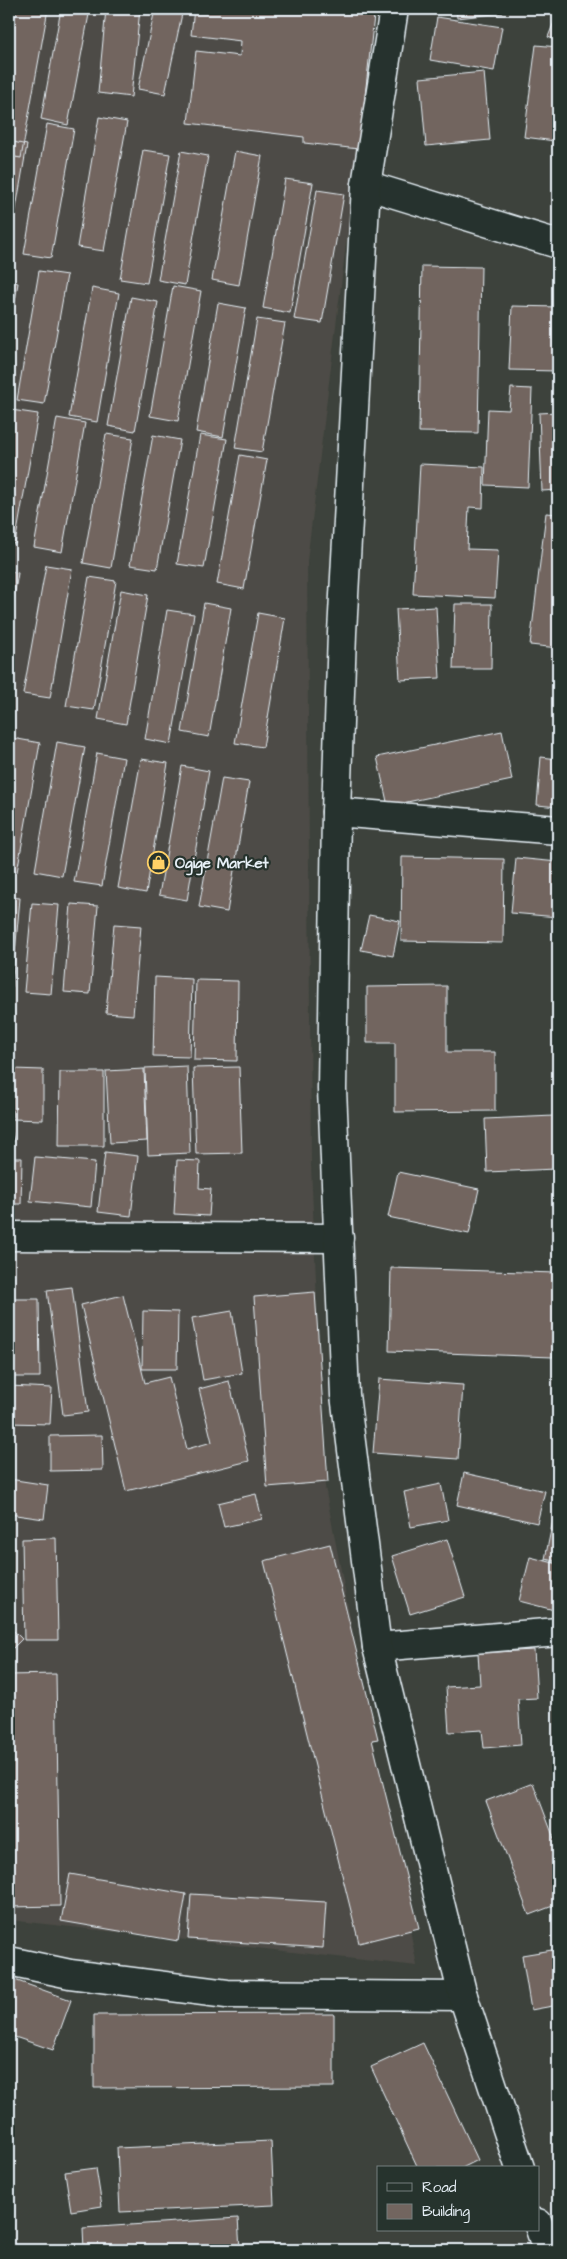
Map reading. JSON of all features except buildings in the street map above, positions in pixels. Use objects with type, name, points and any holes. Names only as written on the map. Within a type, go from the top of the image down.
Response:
[{"type":"street","points":[[394,9],[366,185],[342,633],[336,812],[332,1089],[346,1395],[377,1647],[463,1996],[519,2166]]},
{"type":"street","points":[[366,185],[558,244]]},
{"type":"street","points":[[336,812],[558,830]]},
{"type":"street","points":[[9,1236],[339,1238]]},
{"type":"street","points":[[377,1647],[558,1632]]},
{"type":"street","points":[[9,1961],[70,1974],[227,1994],[463,1996]]},
{"type":"street","points":[[540,2229],[547,2250]]},
{"type":"shaded area","name":"Ogige Market","points":[[9,9],[375,9],[307,561],[311,1165],[325,1487],[417,1966],[9,1920]]},
{"type":"place","name":"Ogige Market","points":[[159,863]]}]
